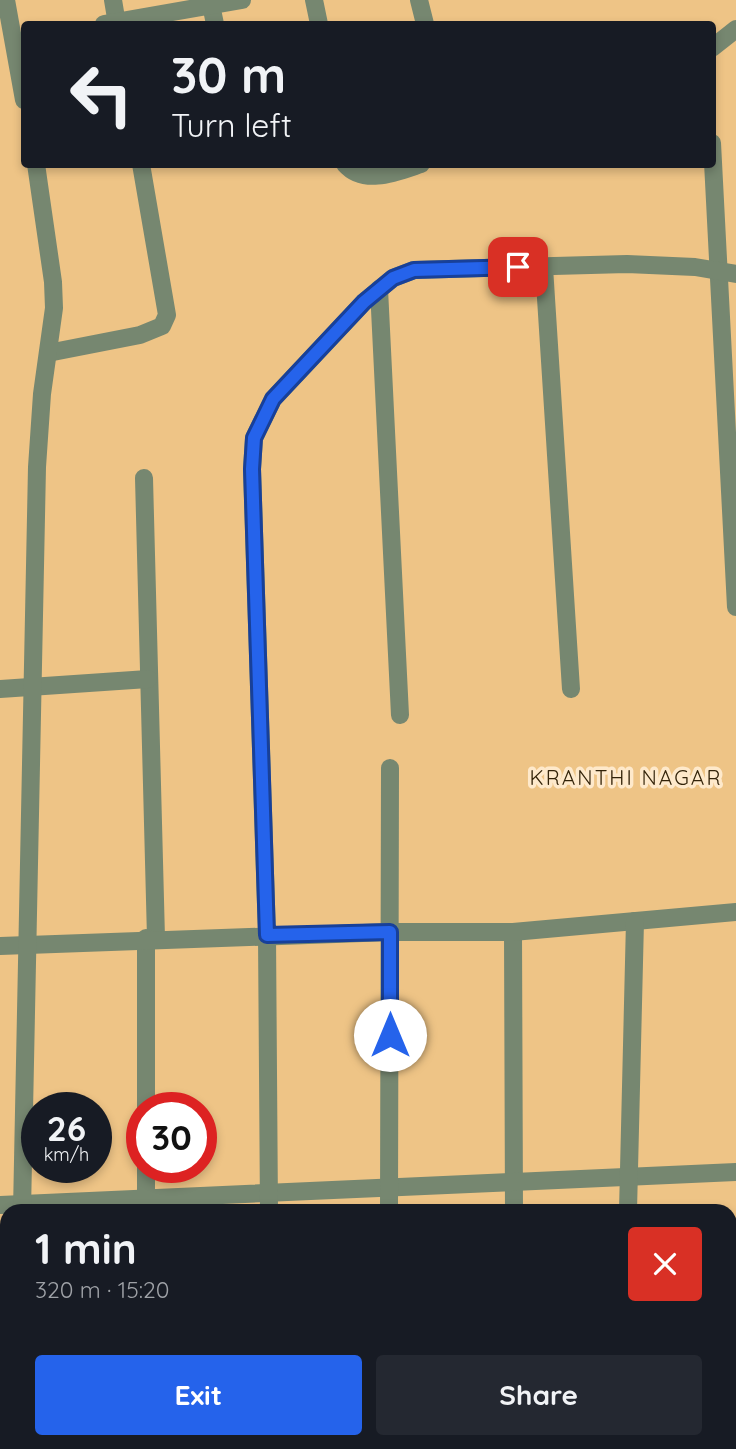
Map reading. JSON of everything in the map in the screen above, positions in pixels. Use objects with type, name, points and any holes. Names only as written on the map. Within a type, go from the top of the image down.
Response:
[{"type":"street","points":[[6,0],[19,40],[21,64]]},
{"type":"street","points":[[113,0],[113,21]]},
{"type":"street","points":[[127,21],[210,3],[242,0]]},
{"type":"street","points":[[314,0],[318,21]]},
{"type":"street","points":[[419,0],[424,21]]},
{"type":"street","points":[[210,3],[214,21]]},
{"type":"street","points":[[716,45],[736,29]]},
{"type":"street","points":[[22,1204],[37,467],[54,282],[37,168]]},
{"type":"street","points":[[48,353],[140,335],[162,326],[167,315],[142,168]]},
{"type":"street","points":[[348,168],[366,178],[405,168]]},
{"type":"street","points":[[715,168],[728,272],[736,607]]},
{"type":"street","points":[[269,1202],[267,935],[252,469],[254,438],[273,399],[379,289],[393,278],[414,270],[627,264],[728,272]]},
{"type":"street","points":[[544,267],[571,689]]},
{"type":"street","points":[[379,289],[400,715]]},
{"type":"street","points":[[144,478],[151,938],[146,1092]]},
{"type":"street","points":[[0,689],[148,679]]},
{"type":"street","points":[[389,1204],[390,768]]},
{"type":"street","points":[[0,946],[151,938],[513,932],[736,912]]},
{"type":"street","points":[[628,1204],[635,921]]},
{"type":"street","points":[[513,932],[514,1204]]},
{"type":"street","points":[[187,1204],[269,1202],[389,1189],[736,1171]]},
{"type":"street","points":[[146,1183],[146,1204]]},
{"type":"district","name":"KRANTHI NAGAR","points":[[626,778]]},
{"type":"route","points":[[390,1035],[390,932],[267,935],[252,469],[254,438],[273,399],[364,302],[393,278],[414,270],[518,267]]}]
